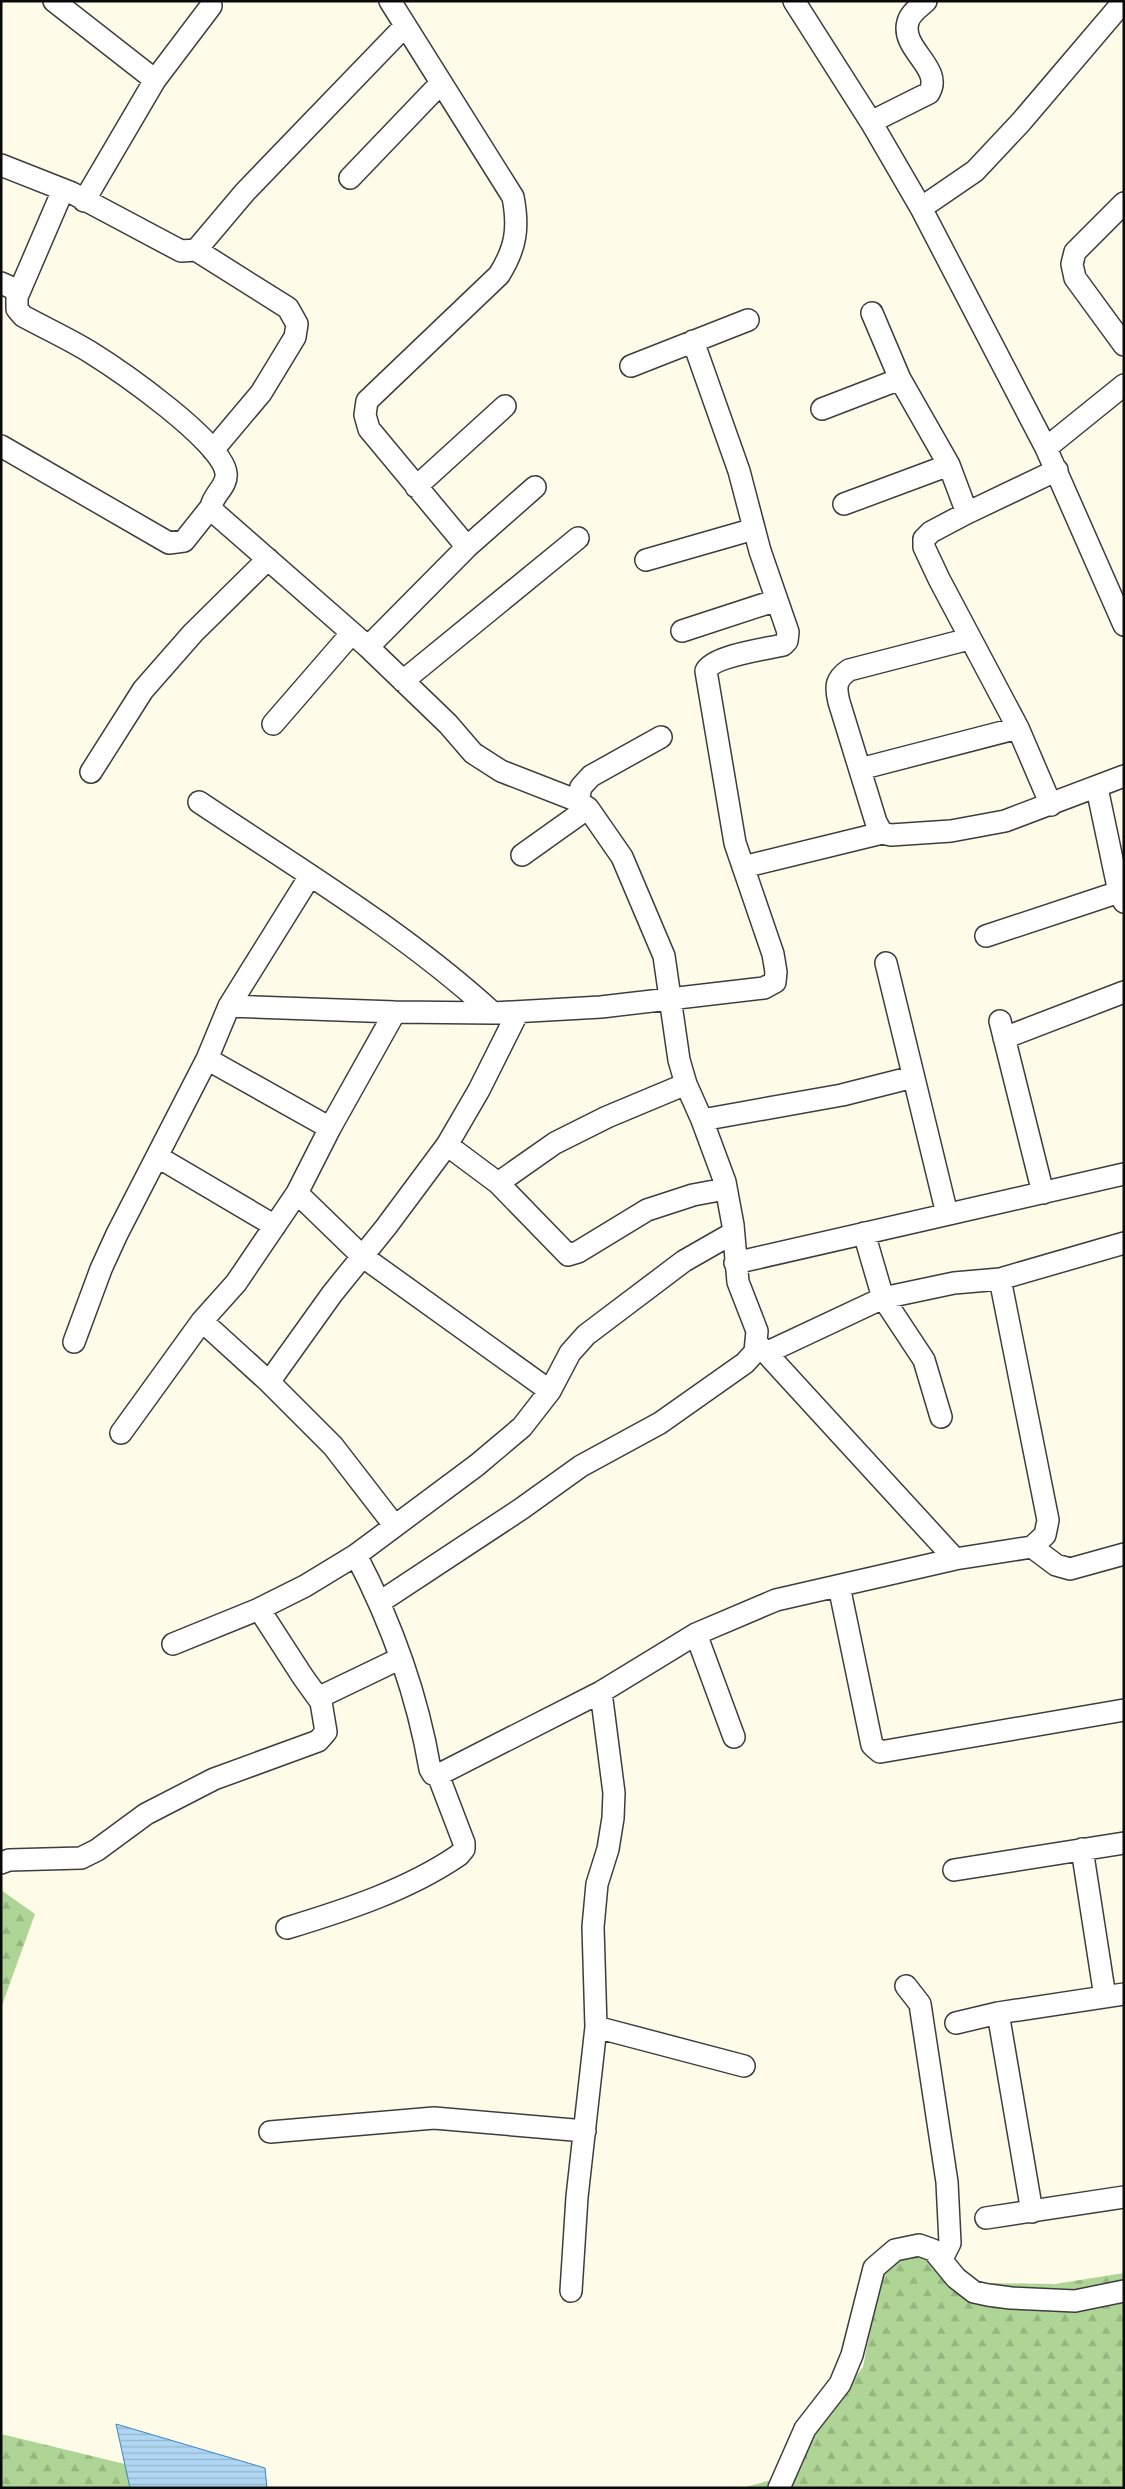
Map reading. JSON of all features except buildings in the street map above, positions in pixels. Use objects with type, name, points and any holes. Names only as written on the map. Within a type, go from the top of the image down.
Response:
[{"type":"street","points":[[54,1],[155,80]]},
{"type":"street","points":[[390,1],[513,197],[517,219],[510,258],[499,275],[368,401],[365,414],[369,429],[467,547]]},
{"type":"street","points":[[794,1],[871,122],[921,208],[1057,470],[1124,625]]},
{"type":"street","points":[[871,122],[929,94],[932,89],[932,78],[910,43],[906,32],[911,15],[926,1]]},
{"type":"street","points":[[921,208],[975,171],[1021,122],[1124,1]]},
{"type":"street","points":[[84,200],[155,80],[211,6]]},
{"type":"street","points":[[196,250],[245,192],[405,26]]},
{"type":"street","points":[[350,178],[441,83]]},
{"type":"street","points":[[1,165],[84,200],[181,251],[196,250],[288,308],[297,324],[295,337],[261,393],[213,450]]},
{"type":"street","points":[[1,446],[169,543],[184,541],[211,507],[212,499],[226,477],[224,466],[213,450],[176,415],[130,379],[90,352],[23,316],[17,309],[10,287],[63,190]]},
{"type":"street","points":[[1124,203],[1075,252],[1072,264],[1075,278],[1124,345]]},
{"type":"street","points":[[872,313],[900,379],[949,465],[967,513]]},
{"type":"street","points":[[631,366],[748,320]]},
{"type":"street","points":[[229,1006],[396,1012],[518,1012],[601,1007],[671,999],[764,988],[775,982],[776,972],[773,954],[735,843],[706,671],[709,666],[720,660],[783,645],[787,641],[788,632],[754,529],[739,470],[693,341]]},
{"type":"street","points":[[822,409],[900,379]]},
{"type":"street","points":[[1046,448],[1124,385]]},
{"type":"street","points":[[416,487],[505,406]]},
{"type":"street","points":[[844,504],[949,465]]},
{"type":"street","points":[[1051,805],[1018,728],[969,638],[924,547],[924,539],[931,532],[967,513],[1057,470]]},
{"type":"street","points":[[368,647],[467,547],[535,487]]},
{"type":"street","points":[[211,507],[351,634],[368,647],[448,724],[473,752],[501,771],[583,805]]},
{"type":"street","points":[[646,560],[754,529]]},
{"type":"street","points":[[403,681],[578,538]]},
{"type":"street","points":[[91,772],[143,690],[192,633],[268,559]]},
{"type":"street","points":[[682,631],[777,600]]},
{"type":"street","points":[[272,724],[351,634]]},
{"type":"street","points":[[882,833],[876,822],[836,690],[840,676],[849,670],[969,638]]},
{"type":"street","points":[[860,769],[1018,728]]},
{"type":"street","points":[[661,737],[591,776],[581,787],[583,805],[622,857],[664,956],[679,1060],[686,1084],[702,1120],[725,1182],[738,1282],[762,1348],[955,1559]]},
{"type":"street","points":[[743,867],[882,833],[891,835],[951,831],[1005,822],[1124,776]]},
{"type":"street","points":[[986,936],[1121,897],[1097,788]]},
{"type":"street","points":[[199,802],[386,927],[457,980],[493,1013]]},
{"type":"street","points":[[522,855],[583,805]]},
{"type":"street","points":[[74,1342],[109,1252],[207,1059],[229,1006],[310,876]]},
{"type":"street","points":[[886,963],[947,1214]]},
{"type":"street","points":[[1044,1192],[1002,1030],[1124,992]]},
{"type":"street","points":[[121,1433],[202,1322],[236,1283],[297,1193],[330,1128],[396,1012]]},
{"type":"street","points":[[269,1382],[447,1145],[479,1090],[518,1012]]},
{"type":"street","points":[[207,1059],[330,1128]]},
{"type":"street","points":[[702,1120],[842,1095],[913,1077]]},
{"type":"street","points":[[498,1183],[555,1143],[607,1117],[686,1084]]},
{"type":"street","points":[[447,1145],[498,1183],[568,1254],[578,1252],[647,1210],[693,1195],[725,1189]]},
{"type":"street","points":[[158,1157],[275,1226]]},
{"type":"street","points":[[735,1262],[1124,1174]]},
{"type":"street","points":[[297,1193],[362,1256],[550,1391]]},
{"type":"street","points":[[173,1644],[259,1609],[305,1586],[356,1555],[522,1427],[550,1391],[570,1353],[586,1334],[684,1261],[733,1233]]},
{"type":"street","points":[[864,1233],[884,1298],[924,1360],[941,1417]]},
{"type":"street","points":[[380,1602],[521,1509],[581,1466],[660,1423],[745,1363],[755,1352],[762,1348],[884,1298],[954,1283],[1000,1279],[1124,1242]]},
{"type":"street","points":[[356,1555],[380,1602],[401,1658],[420,1715],[430,1769],[433,1774],[438,1775],[601,1692],[696,1634],[776,1600],[955,1559],[1032,1547],[1045,1535],[1048,1520],[1000,1279]]},
{"type":"street","points":[[202,1322],[269,1382],[333,1446],[394,1525]]},
{"type":"street","points":[[1032,1547],[1056,1565],[1070,1569],[1124,1554]]},
{"type":"street","points":[[839,1586],[872,1746],[880,1752],[1124,1710]]},
{"type":"street","points":[[1,1863],[9,1860],[81,1858],[96,1850],[146,1814],[214,1779],[318,1740],[326,1732],[322,1702],[303,1678],[259,1609]]},
{"type":"street","points":[[696,1634],[734,1737]]},
{"type":"street","points":[[322,1702],[328,1692],[401,1658]]},
{"type":"street","points":[[571,2291],[577,2197],[596,2027],[594,1919],[597,1884],[608,1849],[613,1818],[614,1793],[601,1692]]},
{"type":"street","points":[[288,1928],[371,1899],[413,1880],[459,1855],[464,1849],[464,1843],[438,1775]]},
{"type":"street","points":[[954,1870],[1124,1843]]},
{"type":"street","points":[[956,2023],[998,2013],[1114,1996],[1082,1849]]},
{"type":"street","points":[[906,1986],[920,2004],[947,2182],[950,2243],[942,2259]]},
{"type":"street","points":[[998,2013],[1032,2212]]},
{"type":"street","points":[[596,2027],[744,2066]]},
{"type":"street","points":[[270,2132],[434,2118],[585,2131]]},
{"type":"street","points":[[986,2218],[1124,2197]]},
{"type":"street","points":[[779,2488],[805,2429],[840,2384],[852,2355],[874,2268],[895,2250],[919,2245],[933,2250],[956,2278],[974,2292],[988,2295],[1011,2298],[1075,2300],[1124,2291]]},
{"type":"green space","points":[[1,1890],[35,1914],[1,2008]]},
{"type":"green space","points":[[934,2242],[965,2283],[1055,2284],[1124,2273],[1124,2488],[742,2488],[786,2476],[818,2424],[863,2367],[885,2254]]},
{"type":"green space","points":[[1,2434],[224,2488],[1,2488]]},
{"type":"water","points":[[116,2424],[265,2468],[267,2488],[130,2488]]}]
